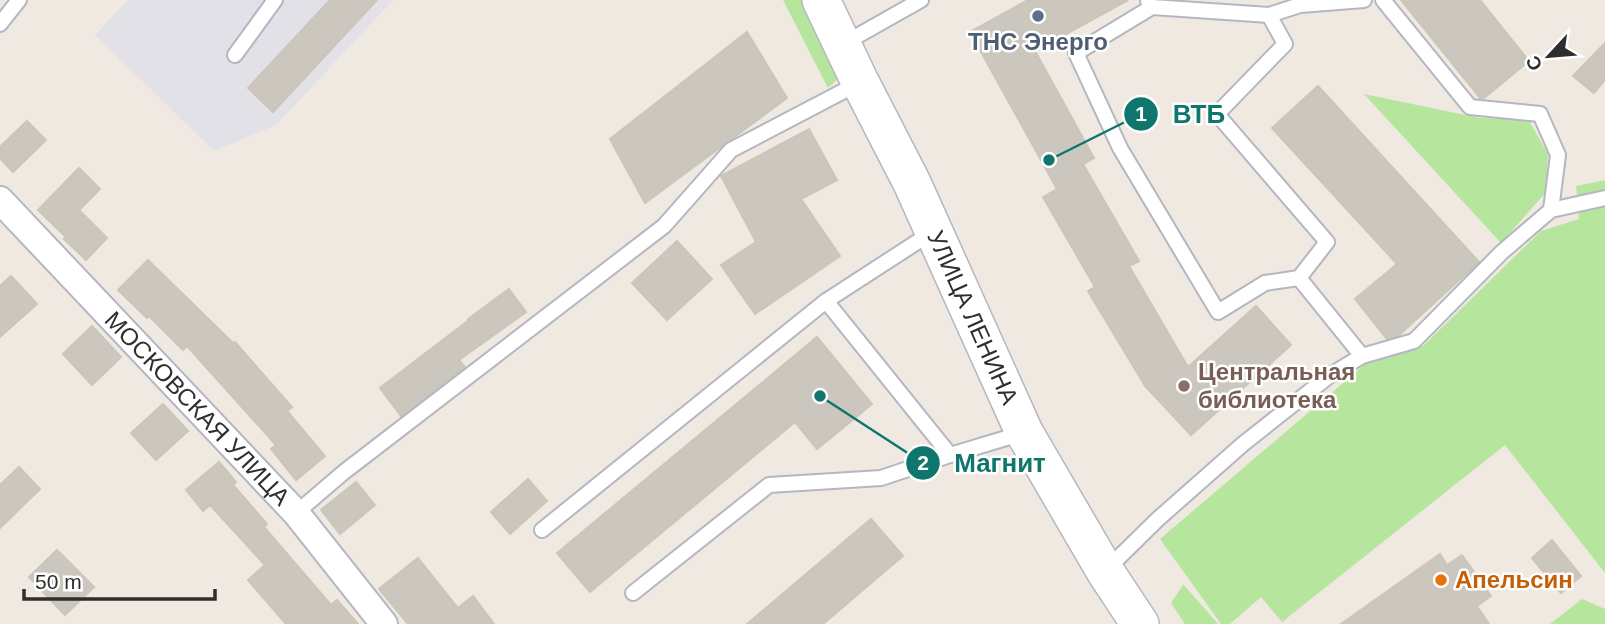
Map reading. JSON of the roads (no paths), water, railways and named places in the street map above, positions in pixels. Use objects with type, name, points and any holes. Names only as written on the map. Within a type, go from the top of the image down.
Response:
[{"type":"main road","name":"УЛИЦА ЛЕНИНА","points":[[821,0],[912,183],[1024,432],[1105,571],[1140,624]]},
{"type":"street","name":"МОСКОВСКАЯ УЛИЦА","points":[[0,200],[296,513],[384,624]]},
{"type":"lane","points":[[0,24],[19,0]]},
{"type":"lane","points":[[236,55],[275,0]]},
{"type":"lane","points":[[843,44],[921,0]]},
{"type":"lane","points":[[1269,15],[1285,44],[1217,114],[1327,242],[1299,278],[1265,283],[1218,312],[1120,148],[1076,54],[1149,4],[1269,15],[1300,5],[1364,0]]},
{"type":"lane","points":[[1383,0],[1470,107],[1540,114],[1558,155],[1551,210]]},
{"type":"lane","points":[[296,513],[344,472],[664,226],[731,150],[860,82]]},
{"type":"lane","points":[[1105,571],[1158,519],[1243,444],[1329,376],[1362,356],[1414,341],[1502,252],[1551,210],[1605,198]]},
{"type":"lane","points":[[542,530],[826,301],[934,231]]},
{"type":"lane","points":[[1299,278],[1362,356]]},
{"type":"lane","points":[[826,301],[950,455]]},
{"type":"lane","points":[[634,593],[769,485],[881,478],[1024,432]]},
{"type":"place","name":"ТНС Энерго","points":[[1038,16]]},
{"type":"place","name":"ВТБ","points":[[1049,160]]},
{"type":"place","name":"Центральная библиотека","points":[[1184,386]]},
{"type":"place","name":"Магнит","points":[[820,396]]},
{"type":"place","name":"Апельсин","points":[[1441,580]]}]
